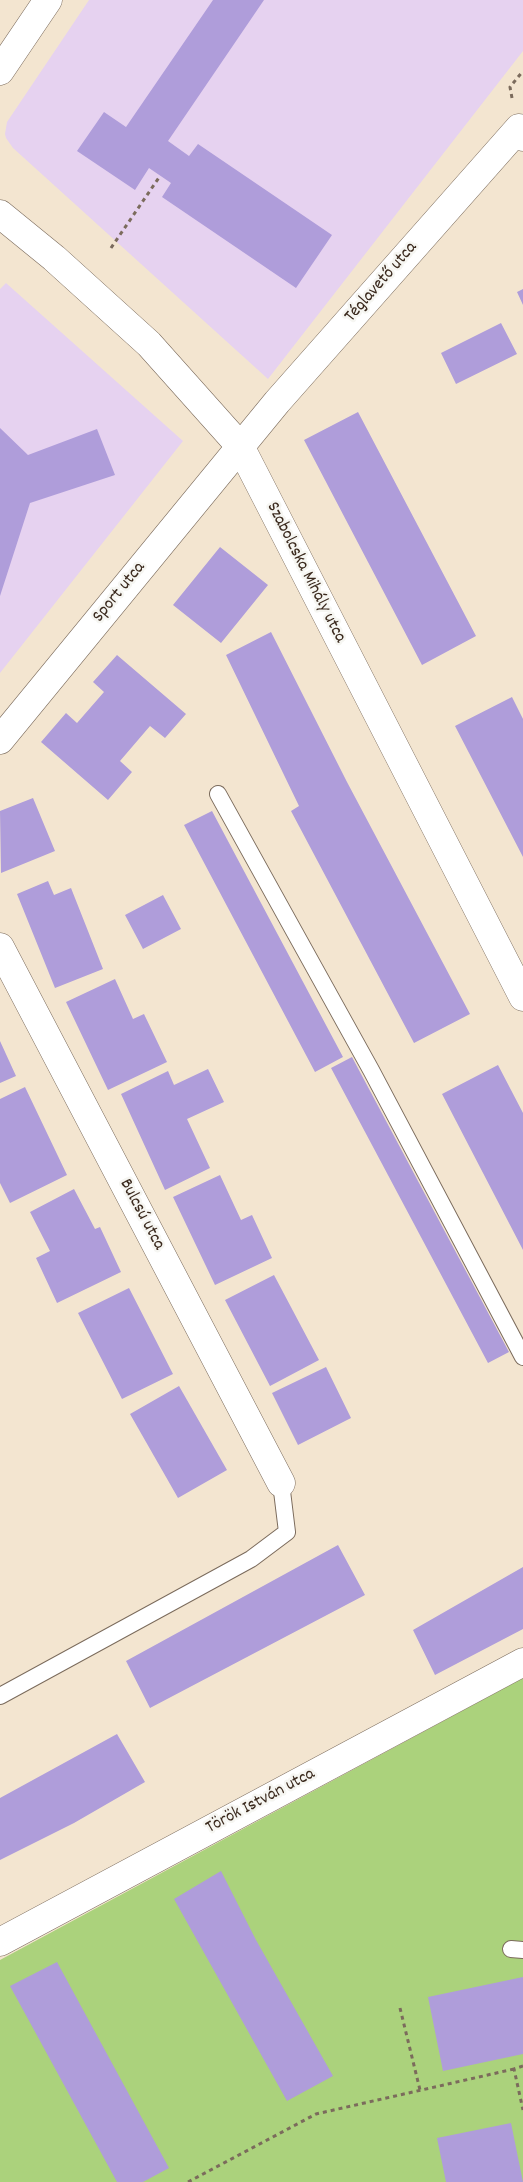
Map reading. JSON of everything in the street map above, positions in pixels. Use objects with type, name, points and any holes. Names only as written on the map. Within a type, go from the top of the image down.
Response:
[{"type":"street","points":[[0,70],[48,0]]},
{"type":"street","name":"Téglavető utca","points":[[240,446],[522,130]]},
{"type":"street","name":"Szabolcska Mihály utca","points":[[0,214],[54,258],[149,344],[240,446],[523,997]]},
{"type":"street","name":"Sport utca","points":[[0,740],[240,446]]},
{"type":"street","name":"Bulcsú utca","points":[[0,947],[281,1483]]},
{"type":"street","name":"Török István utca","points":[[0,1942],[523,1662]]},
{"type":"lane","points":[[218,794],[371,1070],[523,1357]]},
{"type":"lane","points":[[0,1696],[251,1559],[280,1538],[287,1532],[281,1483]]},
{"type":"path","points":[[111,248],[160,176]]},
{"type":"path","points":[[400,2008],[420,2090]]},
{"type":"path","points":[[188,2182],[316,2114],[523,2066]]},
{"type":"path","points":[[514,2068],[523,2110]]},
{"type":"shaded area","points":[[89,0],[523,0],[523,51],[268,379],[13,148],[6,138],[7,122]]},
{"type":"shaded area","points":[[6,283],[183,441],[0,673],[0,289]]},
{"type":"green space","points":[[523,1678],[523,2182],[0,2182],[0,1960]]},
{"type":"building","points":[[213,0],[264,0],[168,141],[189,156],[198,144],[332,235],[296,288],[162,197],[171,183],[149,168],[135,190],[77,151],[104,112],[126,127]]},
{"type":"building","points":[[523,289],[523,305],[517,292]]},
{"type":"building","points":[[501,323],[517,354],[456,384],[441,353]]},
{"type":"building","points":[[358,412],[476,636],[422,665],[304,440]]},
{"type":"building","points":[[0,428],[28,455],[97,429],[115,475],[30,503],[0,596]]},
{"type":"building","points":[[220,547],[268,585],[221,643],[173,605]]},
{"type":"building","points":[[271,632],[347,782],[470,1014],[414,1043],[291,811],[299,806],[226,655]]},
{"type":"building","points":[[117,655],[186,714],[165,738],[150,726],[120,761],[132,772],[108,800],[41,742],[66,713],[77,723],[104,692],[93,682]]},
{"type":"building","points":[[512,697],[523,719],[523,857],[455,726]]},
{"type":"building","points":[[33,798],[55,851],[1,873],[0,811]]},
{"type":"building","points":[[212,811],[343,1057],[315,1072],[184,825]]},
{"type":"building","points":[[48,881],[54,895],[71,888],[103,969],[55,988],[17,894]]},
{"type":"building","points":[[163,895],[181,929],[143,949],[125,915]]},
{"type":"building","points":[[115,979],[133,1019],[144,1014],[167,1062],[108,1090],[66,1002]]},
{"type":"building","points":[[0,1041],[16,1076],[0,1083]]},
{"type":"building","points":[[352,1057],[509,1352],[488,1363],[331,1068]]},
{"type":"building","points":[[498,1065],[523,1113],[523,1250],[442,1094]]},
{"type":"building","points":[[208,1069],[224,1102],[187,1119],[210,1168],[165,1190],[121,1094],[168,1071],[174,1085]]},
{"type":"building","points":[[25,1087],[67,1175],[10,1203],[0,1183],[0,1099]]},
{"type":"building","points":[[220,1175],[241,1220],[252,1215],[272,1258],[215,1285],[173,1197]]},
{"type":"building","points":[[74,1189],[95,1229],[100,1227],[121,1272],[57,1303],[36,1258],[50,1251],[30,1212]]},
{"type":"building","points":[[274,1275],[319,1360],[270,1386],[225,1300]]},
{"type":"building","points":[[129,1288],[173,1374],[122,1399],[78,1313]]},
{"type":"building","points":[[326,1367],[351,1418],[298,1445],[272,1393]]},
{"type":"building","points":[[179,1386],[227,1470],[178,1498],[130,1414]]},
{"type":"building","points":[[338,1545],[365,1595],[150,1708],[126,1661]]},
{"type":"building","points":[[523,1567],[523,1629],[435,1675],[413,1630]]},
{"type":"building","points":[[117,1734],[145,1782],[74,1823],[0,1860],[0,1798]]},
{"type":"building","points":[[221,1871],[256,1940],[333,2076],[287,2101],[174,1899]]},
{"type":"building","points":[[57,1962],[169,2168],[143,2182],[117,2182],[10,1986]]},
{"type":"building","points":[[523,1977],[523,2054],[443,2071],[428,1997]]},
{"type":"building","points":[[511,2123],[523,2182],[446,2182],[437,2138]]}]
